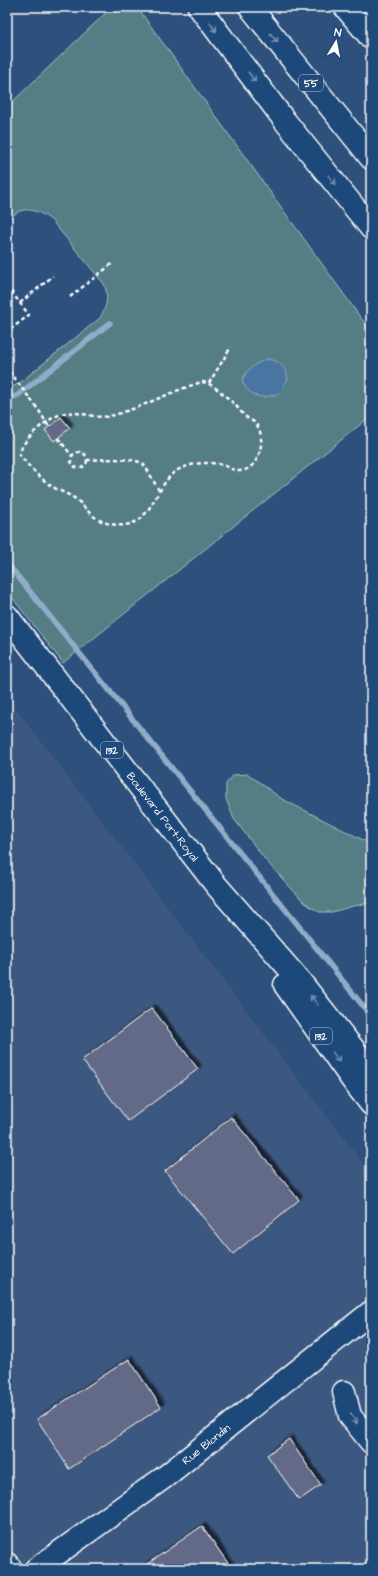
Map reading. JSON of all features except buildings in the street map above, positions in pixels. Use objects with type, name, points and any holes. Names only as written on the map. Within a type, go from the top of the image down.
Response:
[{"type":"main road","points":[[199,7],[285,121],[371,228]]},
{"type":"main road","name":"55","points":[[250,7],[371,158]]},
{"type":"main road","points":[[345,7],[371,38]]},
{"type":"main road","name":"Boulevard Port-Royal","points":[[7,616],[216,885],[298,1004],[371,1104]]},
{"type":"main road","name":"Boulevard Port-Royal","points":[[216,885],[300,981],[371,1071]]},
{"type":"main road","name":"Rue Blondin","points":[[36,1569],[166,1476],[371,1312]]},
{"type":"main road","points":[[344,1392],[350,1416],[371,1442]]},
{"type":"main road","points":[[7,1564],[11,1569]]},
{"type":"path","points":[[70,297],[113,263]]},
{"type":"path","points":[[20,303],[53,276]]},
{"type":"path","points":[[7,286],[29,315],[8,331],[8,370],[49,427]]},
{"type":"path","points":[[209,383],[231,348]]},
{"type":"path","points":[[202,382],[209,383],[256,424],[261,440],[258,457],[246,470],[241,471],[205,462],[183,468],[174,472],[143,516],[134,522],[120,525],[110,524],[99,520],[78,500],[44,480],[20,455],[21,448],[26,440],[47,423],[57,415],[65,413],[109,416],[157,400],[202,382]]},
{"type":"path","points":[[58,438],[72,456],[72,463],[77,467],[83,466],[86,460],[85,455],[78,452],[72,456]]},
{"type":"path","points":[[86,460],[102,459],[138,461],[144,465],[160,492]]},
{"type":"shaded area","points":[[266,359],[275,361],[282,365],[286,371],[288,380],[284,383],[283,391],[265,397],[254,395],[242,381],[251,368]]},
{"type":"shaded area","points":[[7,697],[371,1174],[371,1569],[7,1569]]},
{"type":"green space","points":[[112,7],[137,7],[371,332],[371,416],[63,663],[7,591],[7,389],[18,384],[100,318],[106,305],[107,297],[104,284],[49,218],[37,212],[24,210],[16,213],[7,221],[7,107]]},
{"type":"green space","points":[[248,774],[282,799],[371,844],[371,903],[332,912],[319,912],[304,902],[267,862],[234,819],[226,799],[226,784],[233,775]]},
{"type":"waterway","points":[[7,400],[18,395],[110,323]]},
{"type":"waterway","points":[[7,563],[371,1016]]}]
